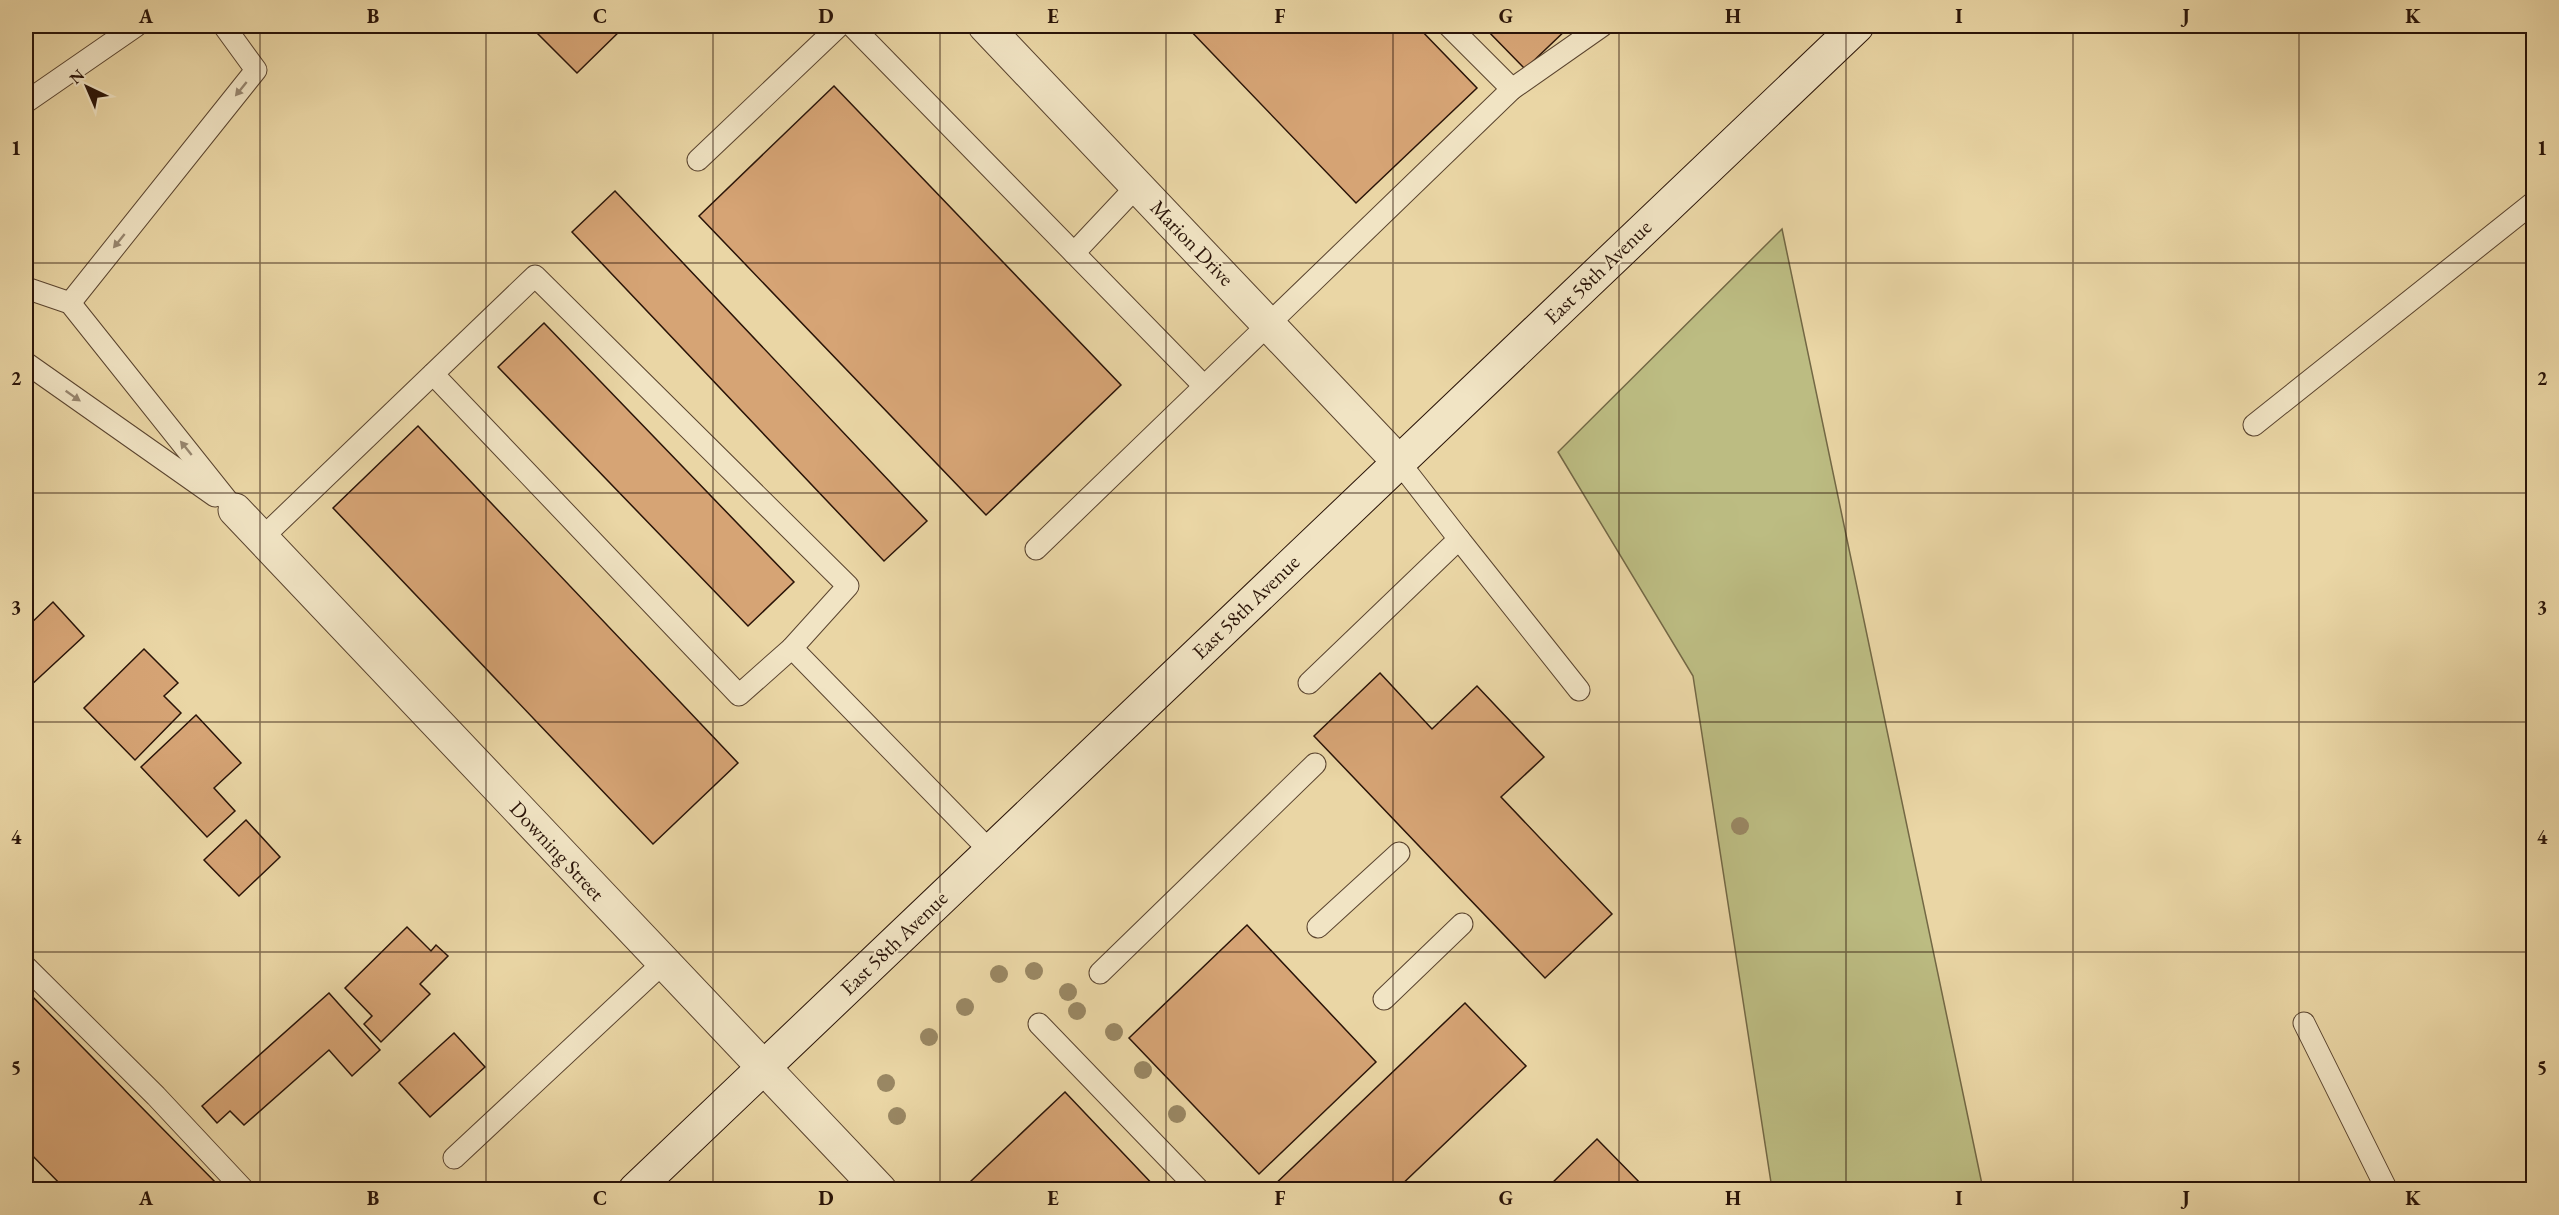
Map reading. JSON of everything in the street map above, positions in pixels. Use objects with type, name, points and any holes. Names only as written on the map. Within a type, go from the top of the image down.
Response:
[{"type":"main road","name":"Marion Drive","points":[[984,26],[1399,462]]},
{"type":"main road","name":"East 58th Avenue","points":[[635,1190],[1857,26]]},
{"type":"main road","name":"Downing Street","points":[[236,510],[880,1190]]},
{"type":"lane","points":[[26,102],[136,26]]},
{"type":"lane","points":[[70,303],[256,70],[224,26]]},
{"type":"lane","points":[[698,160],[839,26]]},
{"type":"lane","points":[[852,26],[1204,386]]},
{"type":"lane","points":[[1449,26],[1512,89]]},
{"type":"lane","points":[[1036,549],[1512,89],[1602,26]]},
{"type":"lane","points":[[1074,253],[1137,186]]},
{"type":"lane","points":[[2254,425],[2534,202]]},
{"type":"lane","points":[[262,538],[535,276],[848,586],[792,648],[740,695],[434,374]]},
{"type":"lane","points":[[26,288],[70,303],[236,510]]},
{"type":"lane","points":[[26,363],[236,510]]},
{"type":"lane","points":[[1399,462],[1579,690]]},
{"type":"lane","points":[[1309,683],[1459,539]]},
{"type":"lane","points":[[792,648],[990,851]]},
{"type":"lane","points":[[1100,973],[1315,764]]},
{"type":"lane","points":[[1318,927],[1399,853]]},
{"type":"lane","points":[[1384,999],[1462,924]]},
{"type":"lane","points":[[454,1158],[663,963]]},
{"type":"lane","points":[[26,967],[156,1096],[244,1190]]},
{"type":"lane","points":[[2304,1023],[2387,1190]]},
{"type":"lane","points":[[1039,1024],[1199,1190]]},
{"type":"green space","points":[[1782,229],[1983,1189],[1772,1189],[1693,676],[1558,452]]},
{"type":"building","points":[[530,26],[625,26],[577,73]]},
{"type":"building","points":[[1186,26],[1417,26],[1477,88],[1356,203]]},
{"type":"building","points":[[1483,26],[1570,26],[1525,69]]},
{"type":"building","points":[[834,86],[1121,385],[986,515],[699,216]]},
{"type":"building","points":[[615,191],[927,521],[884,561],[572,232]]},
{"type":"building","points":[[544,323],[794,582],[748,626],[498,367]]},
{"type":"building","points":[[418,426],[738,763],[653,844],[333,508]]},
{"type":"building","points":[[53,602],[84,636],[29,687],[26,684],[26,628]]},
{"type":"building","points":[[144,649],[178,683],[164,696],[181,713],[135,760],[84,708]]},
{"type":"building","points":[[1380,673],[1432,729],[1477,686],[1544,757],[1501,797],[1612,914],[1545,978],[1314,736]]},
{"type":"building","points":[[196,715],[241,763],[214,788],[235,811],[207,837],[141,767]]},
{"type":"building","points":[[246,820],[280,857],[239,896],[204,860]]},
{"type":"building","points":[[1247,925],[1376,1062],[1259,1174],[1129,1038]]},
{"type":"building","points":[[407,927],[431,951],[436,945],[448,956],[420,984],[430,994],[381,1042],[364,1024],[372,1016],[345,988]]},
{"type":"building","points":[[26,990],[220,1187],[218,1190],[66,1190],[26,1149]]},
{"type":"building","points":[[329,993],[380,1050],[352,1076],[329,1050],[244,1125],[230,1111],[217,1123],[202,1106]]},
{"type":"building","points":[[1465,1003],[1526,1066],[1396,1190],[1269,1190]]},
{"type":"building","points":[[454,1033],[485,1067],[430,1117],[399,1083]]},
{"type":"building","points":[[1065,1092],[1158,1190],[979,1190],[971,1181]]},
{"type":"building","points":[[1597,1139],[1646,1189],[1545,1190]]}]
